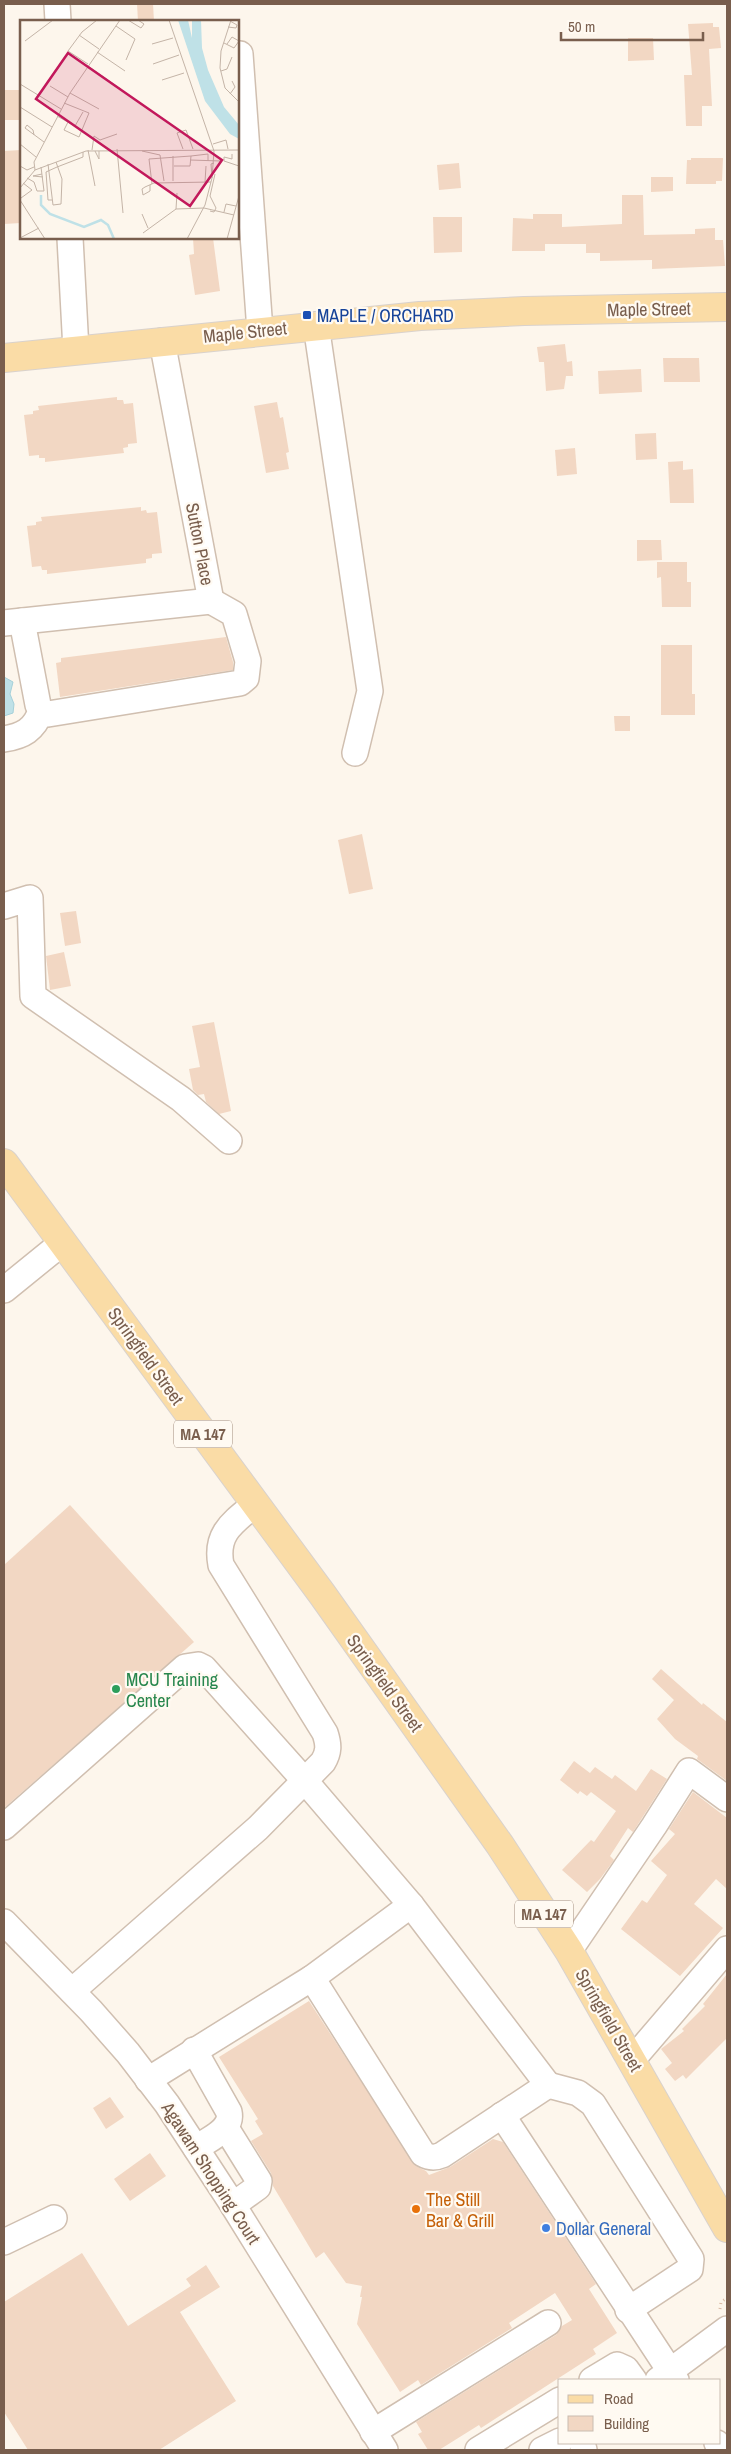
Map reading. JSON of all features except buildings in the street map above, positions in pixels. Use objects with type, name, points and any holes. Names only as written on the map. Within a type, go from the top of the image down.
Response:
[{"type":"main road","name":"Maple Street","points":[[4,358],[420,316],[524,311],[727,307]]},
{"type":"main road","name":"Springfield Street","points":[[4,1163],[322,1594],[457,1783],[569,1951],[633,2059],[727,2228]]},
{"type":"street","points":[[57,4],[58,20]]},
{"type":"street","points":[[240,54],[260,331]]},
{"type":"street","points":[[70,239],[76,350]]},
{"type":"street","points":[[316,325],[370,691],[355,753]]},
{"type":"street","name":"Sutton Place","points":[[13,622],[211,601],[162,341]]},
{"type":"street","points":[[41,711],[48,714],[240,683],[246,678],[248,661],[234,614],[211,601]]},
{"type":"street","points":[[4,739],[20,737],[36,725],[41,711],[13,622]]},
{"type":"street","points":[[4,906],[30,898],[33,996],[181,1099],[229,1141]]},
{"type":"street","points":[[4,1290],[62,1243]]},
{"type":"street","points":[[72,1991],[231,1853],[305,1780],[327,1755],[329,1745],[325,1733],[221,1565],[218,1552],[221,1540],[229,1526],[254,1504]]},
{"type":"street","points":[[4,1827],[185,1667],[198,1664],[204,1668],[305,1780],[410,1906],[548,2085],[578,2093],[593,2104],[691,2259],[690,2269],[628,2310]]},
{"type":"street","points":[[569,1951],[689,1771],[727,1799]]},
{"type":"street","points":[[148,2080],[312,1978],[410,1906]]},
{"type":"street","name":"Agawam Shopping Court","points":[[4,1922],[72,1991],[128,2053],[148,2080],[196,2148],[379,2441]]},
{"type":"street","points":[[633,2059],[727,1948]]},
{"type":"street","points":[[312,1978],[423,2154],[432,2158],[437,2157],[548,2085]]},
{"type":"street","points":[[194,2050],[229,2112],[230,2120],[226,2128],[196,2148]]},
{"type":"street","points":[[502,2114],[628,2310],[668,2377],[727,2329]]},
{"type":"street","points":[[226,2128],[259,2181],[258,2187],[232,2205]]},
{"type":"street","points":[[4,2242],[54,2218]]},
{"type":"street","points":[[379,2441],[548,2323]]},
{"type":"street","points":[[594,2379],[617,2366],[626,2369],[633,2379]]},
{"type":"street","points":[[478,2450],[558,2401]]},
{"type":"street","points":[[542,2450],[558,2442]]},
{"type":"water","points":[[4,677],[13,682],[10,694],[14,704],[13,713],[4,716]]},
{"type":"place","name":"MAPLE / ORCHARD","points":[[307,315]]},
{"type":"place","name":"MCU Training Center","points":[[116,1689]]},
{"type":"place","name":"The Still Bar & Grill","points":[[416,2209]]},
{"type":"place","name":"Dollar General","points":[[546,2228]]}]
